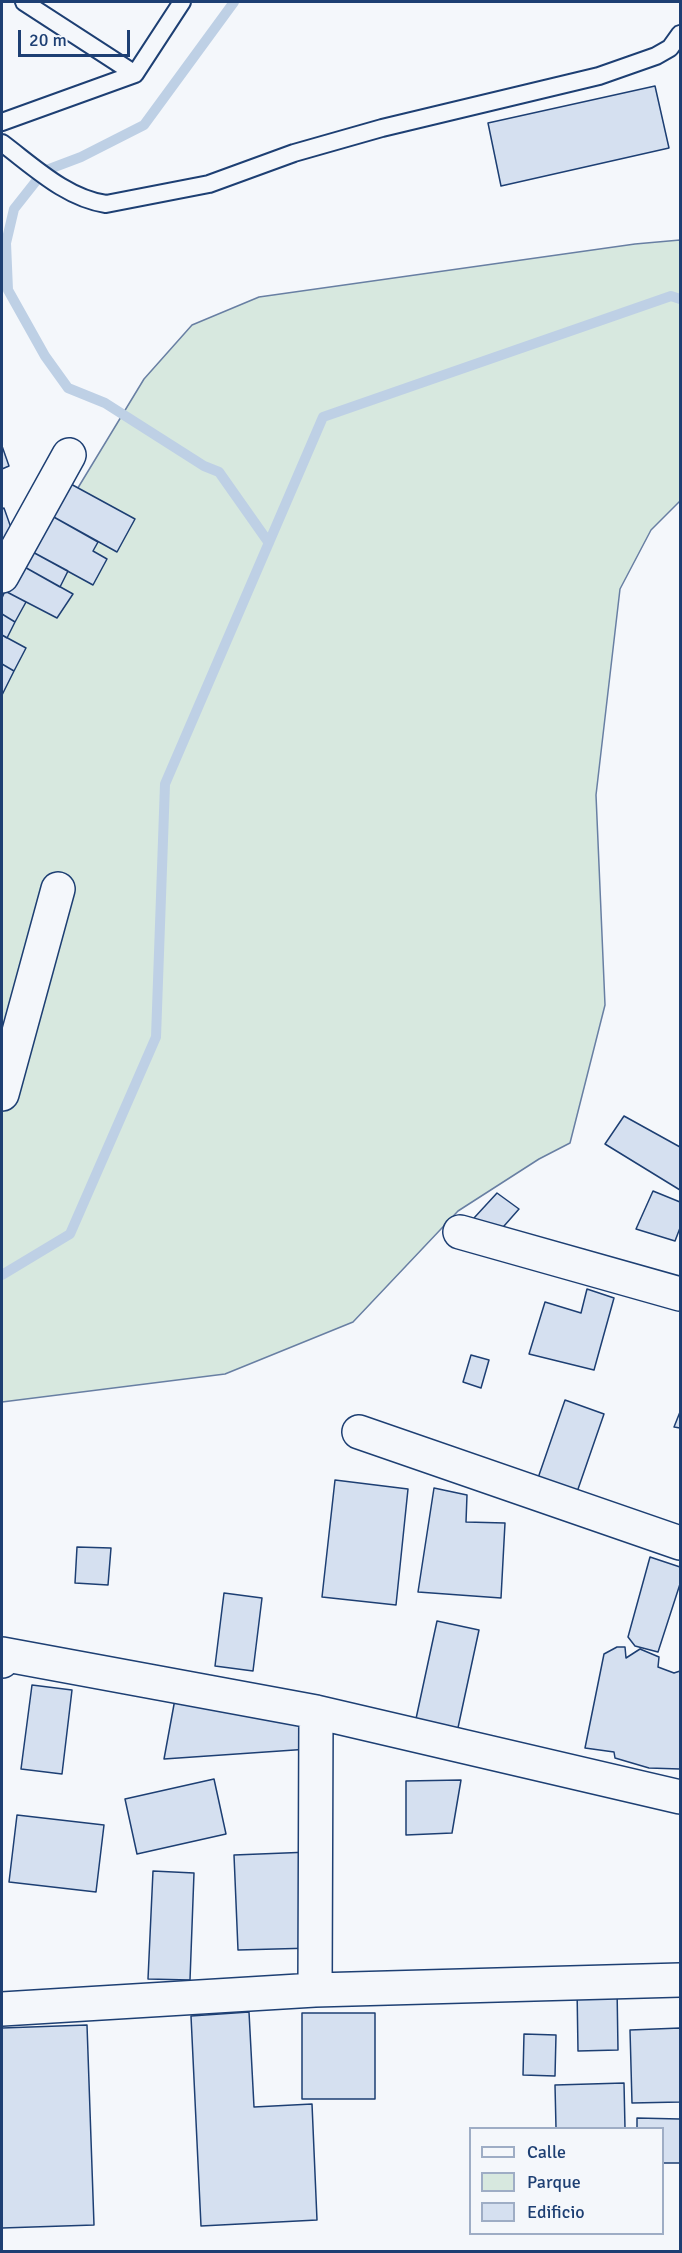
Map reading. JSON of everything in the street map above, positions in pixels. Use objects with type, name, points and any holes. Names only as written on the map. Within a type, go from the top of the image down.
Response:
[{"type":"street","points":[[2,576],[69,455]]},
{"type":"street","points":[[2,1094],[58,890]]},
{"type":"street","points":[[460,1232],[681,1294]]},
{"type":"street","points":[[359,1432],[681,1543]]},
{"type":"street","points":[[2,1661],[2,1654],[316,1712],[681,1797]]},
{"type":"street","points":[[315,1990],[316,1712]]},
{"type":"street","points":[[2,2009],[315,1990],[681,1980]]},
{"type":"lane","points":[[24,2],[135,74]]},
{"type":"lane","points":[[2,122],[135,74],[182,2]]},
{"type":"lane","points":[[2,144],[71,194],[106,204],[209,184],[294,153],[382,128],[599,76],[656,56],[670,48],[681,34]]},
{"type":"green space","points":[[680,240],[680,501],[651,530],[620,589],[596,795],[605,1005],[570,1143],[539,1159],[458,1211],[353,1322],[225,1374],[2,1402],[2,613],[144,379],[192,325],[259,297],[635,244]]},
{"type":"building","points":[[655,86],[669,148],[501,186],[488,123]]},
{"type":"building","points":[[2,446],[9,466],[2,469]]},
{"type":"building","points":[[69,483],[135,519],[117,552],[52,516]]},
{"type":"building","points":[[4,508],[15,539],[2,544],[2,509]]},
{"type":"building","points":[[52,516],[98,542],[93,551],[107,559],[93,585],[29,550]]},
{"type":"building","points":[[29,550],[68,571],[60,587],[21,565]]},
{"type":"building","points":[[21,565],[73,594],[57,618],[5,591]]},
{"type":"building","points":[[5,591],[26,602],[15,622],[2,614],[2,598]]},
{"type":"building","points":[[2,614],[15,622],[7,638],[2,635]]},
{"type":"building","points":[[2,635],[26,648],[14,671],[2,664]]},
{"type":"building","points":[[2,664],[14,671],[2,695]]},
{"type":"building","points":[[624,1116],[680,1147],[680,1190],[605,1144]]},
{"type":"building","points":[[653,1191],[680,1202],[680,1228],[675,1241],[636,1229]]},
{"type":"building","points":[[497,1193],[519,1209],[497,1234],[474,1218]]},
{"type":"building","points":[[587,1289],[614,1298],[594,1370],[529,1354],[545,1302],[581,1313]]},
{"type":"building","points":[[471,1355],[489,1360],[481,1388],[463,1382]]},
{"type":"building","points":[[565,1400],[604,1414],[577,1492],[538,1478]]},
{"type":"building","points":[[680,1412],[680,1428],[674,1427]]},
{"type":"building","points":[[335,1480],[408,1489],[396,1605],[322,1597]]},
{"type":"building","points":[[434,1488],[467,1495],[466,1522],[505,1523],[501,1598],[418,1592]]},
{"type":"building","points":[[77,1547],[111,1548],[108,1585],[75,1583]]},
{"type":"building","points":[[650,1557],[680,1567],[680,1584],[658,1652],[635,1646],[628,1637]]},
{"type":"building","points":[[224,1593],[262,1598],[253,1671],[215,1666]]},
{"type":"building","points":[[437,1621],[479,1630],[456,1737],[414,1728]]},
{"type":"building","points":[[617,1647],[625,1647],[626,1658],[640,1649],[659,1657],[658,1667],[674,1673],[680,1671],[680,1769],[649,1768],[615,1758],[614,1752],[585,1748],[604,1654]]},
{"type":"building","points":[[32,1685],[72,1690],[62,1774],[21,1769]]},
{"type":"building","points":[[175,1699],[304,1722],[309,1749],[164,1759]]},
{"type":"building","points":[[214,1779],[226,1834],[137,1854],[125,1799]]},
{"type":"building","points":[[461,1780],[452,1833],[406,1835],[406,1781]]},
{"type":"building","points":[[17,1815],[104,1825],[96,1892],[9,1882]]},
{"type":"building","points":[[310,1852],[313,1948],[238,1950],[234,1855]]},
{"type":"building","points":[[153,1871],[194,1873],[190,1980],[148,1979]]},
{"type":"building","points":[[617,1987],[618,2050],[578,2051],[577,1988]]},
{"type":"building","points":[[249,2012],[254,2107],[312,2104],[317,2220],[201,2226],[191,2016]]},
{"type":"building","points":[[302,2013],[375,2013],[375,2099],[302,2099]]},
{"type":"building","points":[[87,2025],[94,2225],[2,2228],[2,2028]]},
{"type":"building","points":[[680,2028],[680,2102],[632,2103],[630,2030]]},
{"type":"building","points":[[524,2034],[556,2035],[555,2076],[523,2075]]},
{"type":"building","points":[[624,2083],[625,2127],[556,2127],[555,2085]]},
{"type":"building","points":[[637,2118],[680,2119],[680,2163],[664,2163],[664,2127],[637,2127]]},
{"type":"waterway","points":[[234,2],[144,125],[81,157],[44,171],[14,209],[6,243],[8,290],[45,356],[68,388],[105,403],[204,466],[219,472],[269,543]]},
{"type":"waterway","points":[[2,1275],[70,1234],[156,1037],[165,784],[323,417],[671,296],[680,299]]}]
